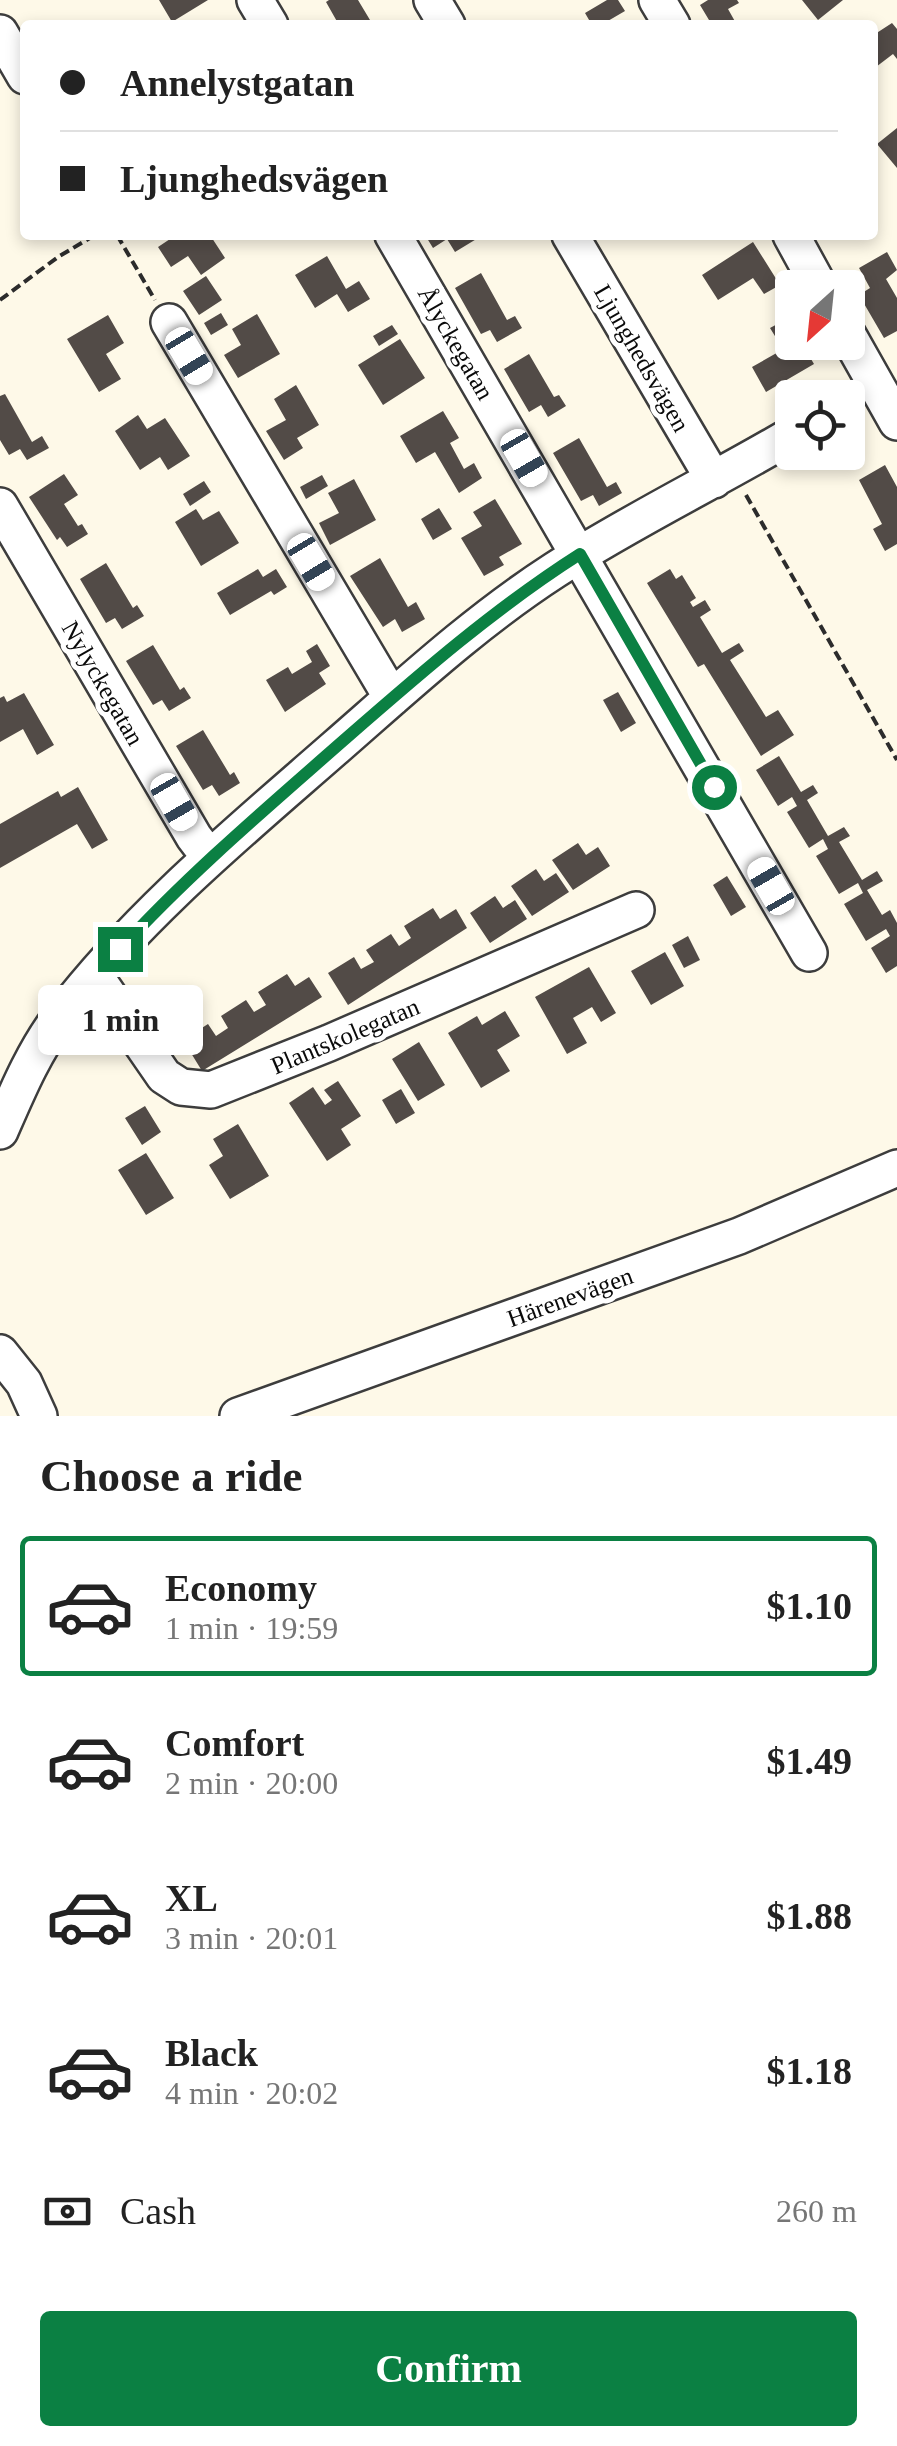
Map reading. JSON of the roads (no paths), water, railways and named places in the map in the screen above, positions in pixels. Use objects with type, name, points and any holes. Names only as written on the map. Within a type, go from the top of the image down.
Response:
[{"type":"street","points":[[0,33],[20,67]]},
{"type":"street","name":"Ålyckegatan","points":[[396,240],[809,953]]},
{"type":"street","name":"Ljunghedsvägen","points":[[573,240],[723,475]]},
{"type":"street","points":[[794,240],[810,270]]},
{"type":"street","points":[[169,322],[392,698]]},
{"type":"street","points":[[865,396],[897,422]]},
{"type":"street","points":[[0,1131],[45,1040],[95,976],[210,858],[490,616],[580,554],[775,445]]},
{"type":"street","name":"Nylyckegatan","points":[[0,506],[210,858]]},
{"type":"street","name":"Plantskolegatan","points":[[95,976],[164,1076],[181,1087],[211,1090],[312,1051],[636,910]]},
{"type":"street","name":"Härenevägen","points":[[238,1416],[270,1410],[739,1236],[897,1168]]},
{"type":"street","points":[[0,1353],[24,1384],[39,1416]]}]
